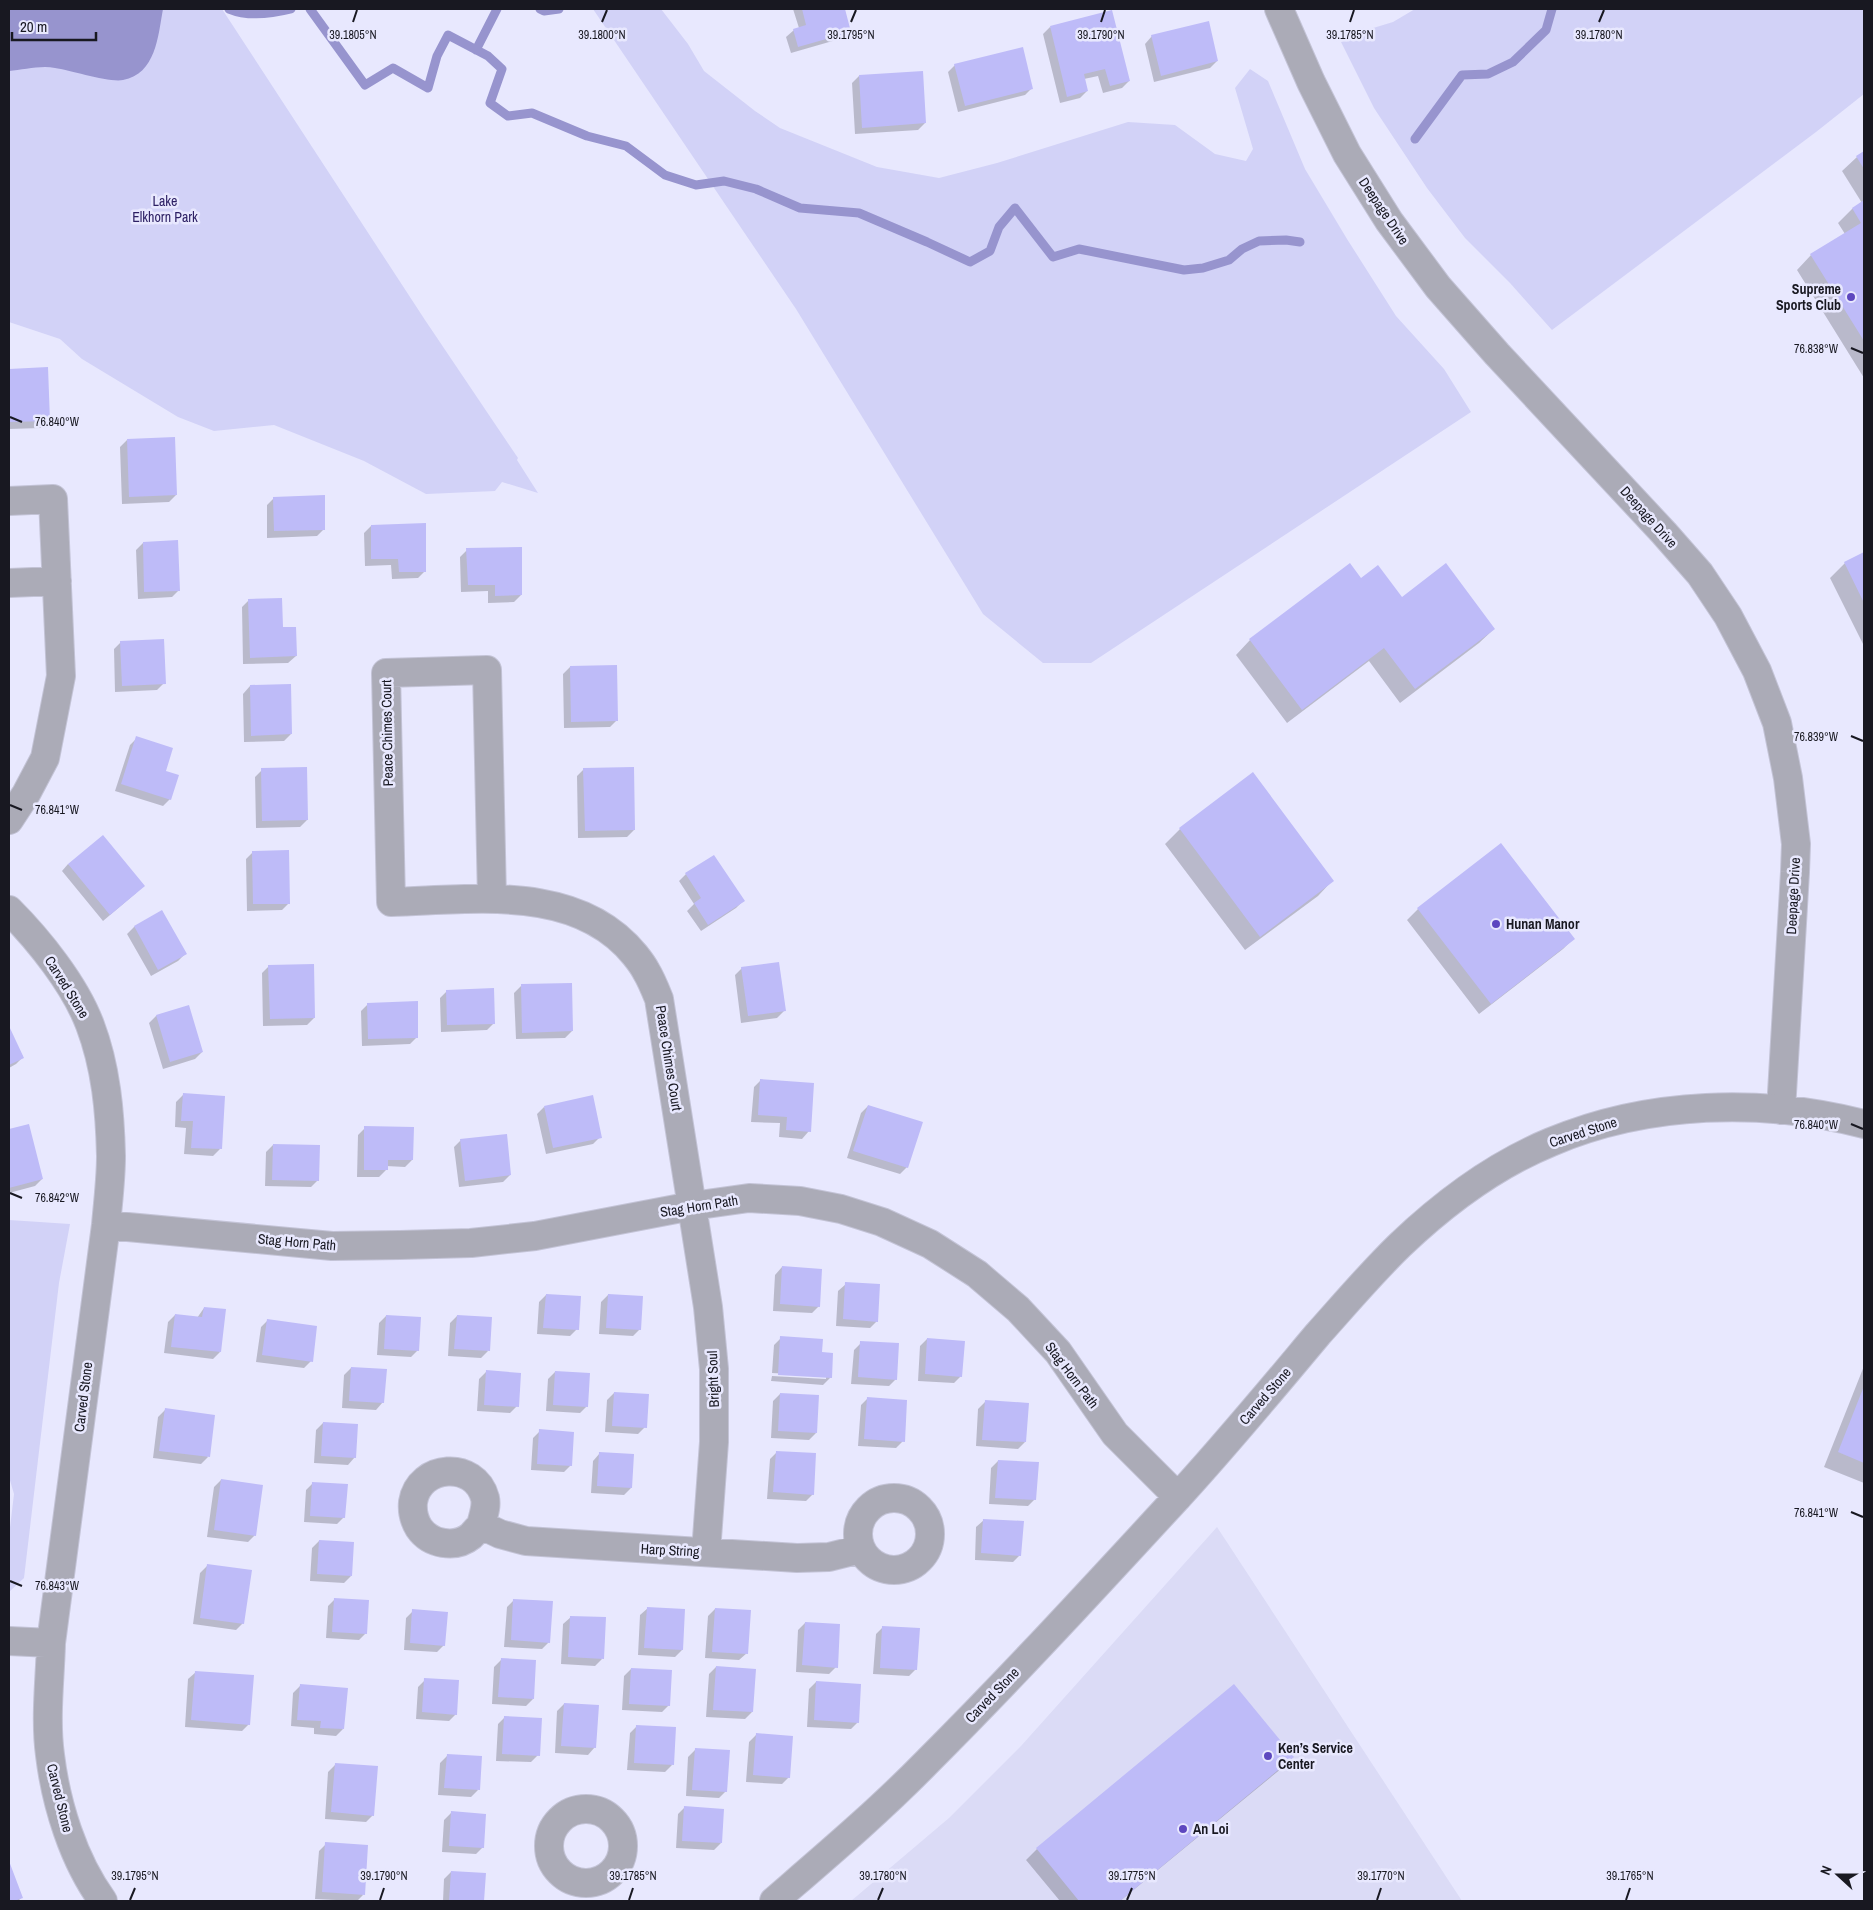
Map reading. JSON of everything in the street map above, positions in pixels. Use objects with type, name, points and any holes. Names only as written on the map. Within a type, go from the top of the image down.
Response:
[{"type":"street","name":"Deepage Drive","points":[[1279,9],[1311,82],[1347,154],[1389,221],[1438,287],[1664,532],[1700,574],[1728,616],[1757,671],[1777,722],[1788,778],[1796,844],[1796,872],[1781,1110]]},
{"type":"street","points":[[9,501],[54,499],[61,676],[55,716],[45,758],[26,794],[9,820]]},
{"type":"street","points":[[9,583],[57,581]]},
{"type":"street","name":"Peace Chimes Court","points":[[492,899],[487,670],[386,673],[391,902],[492,899],[533,902],[557,906],[588,918],[612,931],[646,970],[659,999],[692,1206]]},
{"type":"street","name":"Carved Stone","points":[[9,910],[42,948],[66,980],[89,1024],[101,1061],[108,1102],[111,1158],[106,1225],[52,1643],[48,1711],[49,1754],[59,1804],[74,1850],[103,1901]]},
{"type":"street","name":"Carved Stone","points":[[774,1901],[924,1765],[1178,1497],[1360,1286],[1400,1245],[1440,1210],[1486,1176],[1550,1142],[1590,1128],[1631,1117],[1679,1110],[1727,1107],[1781,1110],[1842,1118],[1864,1124]]},
{"type":"street","name":"Stag Horn Path","points":[[106,1225],[332,1246],[400,1245],[471,1243],[535,1236],[692,1206],[749,1198],[800,1201],[841,1209],[882,1222],[930,1244],[978,1274],[1018,1310],[1058,1352],[1115,1434],[1178,1497]]},
{"type":"street","name":"Bright Soul","points":[[692,1206],[708,1307],[714,1369],[714,1442],[706,1552]]},
{"type":"street","name":"Harp String","points":[[481,1525],[500,1534],[526,1541],[797,1558],[829,1557],[861,1549]]},
{"type":"street","points":[[9,1641],[52,1643]]},
{"type":"shaded area","points":[[9,9],[163,9],[157,42],[149,62],[134,76],[117,80],[50,67],[9,71]]},
{"type":"shaded area","points":[[1217,1527],[1462,1901],[851,1901],[949,1818],[1021,1746]]},
{"type":"green space","name":"Lake Elkhorn Park","points":[[9,9],[222,9],[425,320],[518,458],[517,460],[538,493],[502,482],[495,491],[426,494],[364,461],[274,425],[214,431],[178,417],[82,359],[60,339],[9,322]]},
{"type":"green space","points":[[593,9],[661,9],[688,44],[704,71],[780,128],[877,167],[939,178],[997,163],[1128,122],[1175,125],[1215,154],[1246,161],[1253,149],[1235,88],[1250,69],[1268,81],[1305,169],[1396,316],[1444,369],[1471,412],[1091,663],[1043,663],[983,614],[796,309]]},
{"type":"green space","points":[[1415,9],[1864,9],[1864,94],[1552,330],[1510,283],[1465,238],[1427,188],[1374,108],[1341,42],[1370,29],[1393,22]]},
{"type":"green space","points":[[9,1220],[70,1224],[59,1283],[24,1578],[9,1592],[9,1536],[14,1494],[9,1477]]},
{"type":"building","points":[[802,9],[845,9],[851,32],[798,47],[793,29],[806,25]]},
{"type":"building","points":[[1112,10],[1130,81],[1110,86],[1105,69],[1084,74],[1088,91],[1067,97],[1050,26]]},
{"type":"building","points":[[1209,21],[1218,61],[1161,76],[1151,35]]},
{"type":"building","points":[[1023,47],[1033,89],[965,106],[954,64]]},
{"type":"building","points":[[923,71],[926,123],[862,128],[859,75]]},
{"type":"building","points":[[1864,151],[1864,169],[1856,156]]},
{"type":"building","name":"Supreme Sports Club","points":[[1864,200],[1864,341],[1810,254],[1861,223],[1852,208]]},
{"type":"building","points":[[48,367],[50,421],[9,422],[9,369]]},
{"type":"building","points":[[175,437],[177,495],[129,497],[127,439]]},
{"type":"building","points":[[325,495],[325,530],[274,531],[273,497]]},
{"type":"building","points":[[426,523],[426,572],[399,572],[398,559],[371,559],[371,525]]},
{"type":"building","points":[[178,540],[180,591],[144,592],[143,542]]},
{"type":"building","points":[[522,547],[522,595],[495,596],[495,585],[468,585],[466,548]]},
{"type":"building","points":[[1864,552],[1864,603],[1844,562]]},
{"type":"building","points":[[1350,563],[1361,578],[1378,565],[1402,597],[1446,563],[1495,629],[1415,689],[1384,648],[1302,710],[1249,639]]},
{"type":"building","points":[[282,598],[283,627],[296,627],[297,656],[250,658],[248,599]]},
{"type":"building","points":[[164,639],[166,684],[122,686],[120,641]]},
{"type":"building","points":[[617,665],[618,721],[571,722],[570,666]]},
{"type":"building","points":[[291,684],[292,734],[251,736],[250,685]]},
{"type":"building","points":[[136,736],[173,748],[166,771],[179,775],[171,800],[121,784]]},
{"type":"building","points":[[307,767],[308,820],[262,821],[261,768]]},
{"type":"building","points":[[634,767],[635,830],[585,831],[583,768]]},
{"type":"building","points":[[1253,772],[1334,881],[1260,937],[1179,828]]},
{"type":"building","points":[[103,835],[145,886],[110,915],[68,864]]},
{"type":"building","name":"Hunan Manor","points":[[1501,843],[1575,939],[1491,1004],[1417,908]]},
{"type":"building","points":[[289,850],[290,904],[253,904],[252,851]]},
{"type":"building","points":[[714,855],[745,901],[708,925],[694,903],[701,898],[685,873]]},
{"type":"building","points":[[162,910],[187,954],[158,970],[134,926]]},
{"type":"building","points":[[779,962],[786,1011],[748,1016],[741,967]]},
{"type":"building","points":[[314,964],[315,1018],[270,1019],[268,965]]},
{"type":"building","points":[[572,983],[573,1031],[522,1033],[521,984]]},
{"type":"building","points":[[494,988],[495,1024],[447,1025],[446,990]]},
{"type":"building","points":[[418,1001],[418,1038],[368,1039],[367,1003]]},
{"type":"building","points":[[189,1005],[203,1052],[170,1062],[156,1015]]},
{"type":"building","points":[[9,1026],[24,1058],[9,1065]]},
{"type":"building","points":[[760,1079],[814,1083],[811,1132],[786,1130],[787,1117],[758,1115]]},
{"type":"building","points":[[183,1093],[225,1096],[222,1149],[191,1148],[193,1121],[181,1121]]},
{"type":"building","points":[[593,1095],[602,1138],[553,1148],[544,1106]]},
{"type":"building","points":[[868,1105],[923,1122],[908,1168],[853,1151]]},
{"type":"building","points":[[29,1124],[43,1179],[9,1188],[9,1129]]},
{"type":"building","points":[[364,1126],[414,1127],[413,1160],[388,1160],[388,1170],[364,1170]]},
{"type":"building","points":[[507,1134],[511,1175],[465,1181],[460,1139]]},
{"type":"building","points":[[273,1144],[320,1145],[319,1181],[272,1180]]},
{"type":"building","points":[[782,1266],[822,1269],[820,1307],[780,1304]]},
{"type":"building","points":[[845,1282],[880,1284],[878,1322],[843,1319]]},
{"type":"building","points":[[546,1294],[581,1296],[579,1330],[543,1328]]},
{"type":"building","points":[[608,1294],[643,1296],[641,1330],[606,1328]]},
{"type":"building","points":[[204,1307],[226,1309],[221,1352],[171,1347],[175,1314],[202,1317]]},
{"type":"building","points":[[386,1315],[421,1317],[419,1351],[384,1349]]},
{"type":"building","points":[[457,1315],[492,1317],[490,1351],[454,1349]]},
{"type":"building","points":[[267,1319],[317,1326],[313,1362],[262,1355]]},
{"type":"building","points":[[780,1336],[823,1339],[822,1352],[833,1353],[832,1378],[778,1375]]},
{"type":"building","points":[[927,1338],[965,1341],[962,1377],[925,1374]]},
{"type":"building","points":[[860,1341],[899,1343],[897,1380],[858,1377]]},
{"type":"building","points":[[351,1367],[387,1369],[384,1403],[349,1401]]},
{"type":"building","points":[[486,1370],[521,1373],[519,1407],[484,1405]]},
{"type":"building","points":[[555,1371],[590,1373],[588,1407],[553,1405]]},
{"type":"building","points":[[1864,1386],[1864,1463],[1838,1452]]},
{"type":"building","points":[[614,1392],[649,1394],[647,1428],[612,1426]]},
{"type":"building","points":[[780,1393],[819,1395],[817,1433],[778,1431]]},
{"type":"building","points":[[867,1397],[907,1400],[905,1442],[864,1439]]},
{"type":"building","points":[[985,1400],[1029,1403],[1026,1442],[982,1440]]},
{"type":"building","points":[[165,1408],[215,1415],[210,1457],[159,1451]]},
{"type":"building","points":[[323,1422],[358,1424],[356,1458],[321,1456]]},
{"type":"building","points":[[539,1429],[574,1432],[572,1466],[537,1464]]},
{"type":"building","points":[[776,1451],[816,1453],[814,1495],[773,1492]]},
{"type":"building","points":[[599,1452],[634,1454],[632,1488],[597,1486]]},
{"type":"building","points":[[998,1460],[1039,1462],[1036,1500],[995,1498]]},
{"type":"building","points":[[221,1479],[263,1485],[256,1536],[214,1530]]},
{"type":"building","points":[[312,1482],[348,1484],[345,1518],[310,1516]]},
{"type":"building","points":[[983,1519],[1024,1521],[1021,1556],[981,1553]]},
{"type":"building","points":[[319,1540],[354,1542],[352,1576],[317,1574]]},
{"type":"building","points":[[207,1564],[252,1570],[244,1624],[200,1618]]},
{"type":"building","points":[[334,1598],[369,1600],[367,1634],[332,1632]]},
{"type":"building","points":[[513,1599],[553,1601],[550,1643],[511,1640]]},
{"type":"building","points":[[647,1607],[685,1609],[683,1650],[644,1648]]},
{"type":"building","points":[[715,1608],[751,1610],[748,1654],[712,1652]]},
{"type":"building","points":[[412,1609],[448,1612],[445,1646],[410,1643]]},
{"type":"building","points":[[570,1616],[606,1617],[604,1659],[568,1657]]},
{"type":"building","points":[[805,1622],[840,1624],[838,1668],[802,1665]]},
{"type":"building","points":[[882,1626],[920,1628],[917,1670],[880,1668]]},
{"type":"building","points":[[501,1658],[536,1660],[534,1699],[498,1697]]},
{"type":"building","points":[[716,1666],[756,1669],[753,1712],[713,1710]]},
{"type":"building","points":[[631,1668],[672,1670],[670,1706],[629,1704]]},
{"type":"building","points":[[195,1671],[254,1675],[250,1725],[191,1720]]},
{"type":"building","points":[[424,1678],[459,1680],[457,1715],[422,1712]]},
{"type":"building","points":[[816,1681],[861,1684],[859,1723],[814,1720]]},
{"type":"building","points":[[300,1684],[348,1688],[344,1729],[320,1728],[321,1721],[297,1720]]},
{"type":"building","points":[[1234,1684],[1294,1757],[1120,1901],[1079,1901],[1036,1848]]},
{"type":"building","points":[[564,1703],[599,1705],[596,1748],[561,1746]]},
{"type":"building","points":[[504,1716],[542,1718],[540,1756],[502,1754]]},
{"type":"building","points":[[636,1725],[676,1727],[674,1765],[634,1763]]},
{"type":"building","points":[[756,1733],[793,1736],[790,1778],[753,1775]]},
{"type":"building","points":[[695,1748],[730,1750],[727,1792],[692,1790]]},
{"type":"building","points":[[447,1754],[482,1756],[480,1790],[444,1788]]},
{"type":"building","points":[[335,1763],[378,1766],[374,1816],[331,1812]]},
{"type":"building","points":[[684,1806],[724,1809],[722,1843],[682,1841]]},
{"type":"building","points":[[451,1811],[486,1814],[484,1848],[449,1846]]},
{"type":"building","points":[[325,1842],[368,1845],[365,1895],[322,1892]]},
{"type":"building","points":[[9,1861],[23,1898],[14,1901],[9,1901]]},
{"type":"building","points":[[451,1871],[486,1873],[484,1901],[449,1901]]},
{"type":"waterway","points":[[229,9],[236,12],[260,14],[291,9]]},
{"type":"waterway","points":[[310,9],[365,85],[393,68],[428,88],[437,56],[448,35],[488,56],[502,69],[490,103],[508,116],[532,113],[587,136],[626,146],[665,175],[696,185],[724,181],[756,189],[800,208],[859,213],[970,262],[990,251],[999,227],[1015,208],[1053,257],[1079,249],[1184,270],[1203,268],[1229,260],[1242,249],[1259,241],[1286,240],[1300,242]]},
{"type":"waterway","points":[[476,50],[497,9]]},
{"type":"waterway","points":[[540,9],[544,11],[559,9]]},
{"type":"waterway","points":[[1415,139],[1462,75],[1488,74],[1513,62],[1546,30],[1552,9]]},
{"type":"place","name":"Supreme Sports Club","points":[[1851,297]]},
{"type":"place","name":"Hunan Manor","points":[[1496,924]]},
{"type":"place","name":"Ken’s Service Center","points":[[1268,1756]]},
{"type":"place","name":"An Loi","points":[[1183,1829]]}]
